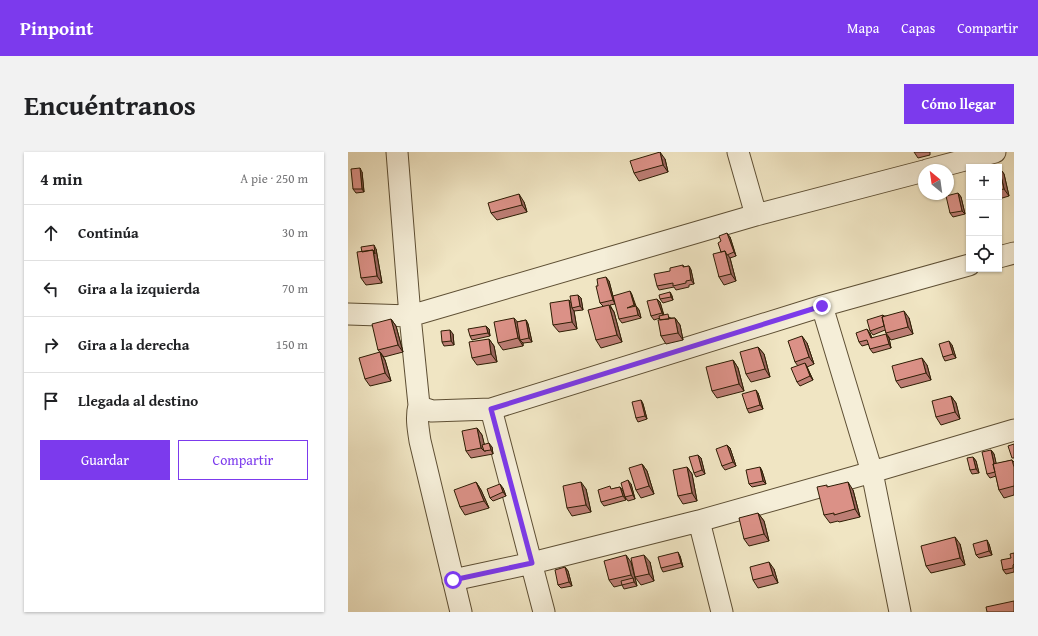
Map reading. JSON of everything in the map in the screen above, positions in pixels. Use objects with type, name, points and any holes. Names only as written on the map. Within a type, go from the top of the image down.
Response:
[{"type":"street","points":[[738,152],[756,216]]},
{"type":"street","points":[[950,164],[995,152]]},
{"type":"street","points":[[399,153],[410,316],[419,405],[417,420],[420,440],[461,612]]},
{"type":"street","points":[[348,314],[410,316],[756,216],[918,173]]},
{"type":"street","points":[[1002,256],[1014,253]]},
{"type":"street","points":[[419,405],[426,409],[432,410],[491,409],[822,306],[966,266]]},
{"type":"street","points":[[822,306],[872,472],[900,612]]},
{"type":"street","points":[[491,409],[544,612]]},
{"type":"street","points":[[453,580],[532,563],[700,521],[1014,430]]},
{"type":"street","points":[[700,521],[722,612]]},
{"type":"building","points":[[660,152],[663,165],[634,173],[630,161]]},
{"type":"building","points":[[360,168],[362,189],[353,189],[351,169]]},
{"type":"building","points":[[958,193],[962,211],[950,213],[947,200],[954,200],[954,194]]},
{"type":"building","points":[[519,194],[522,205],[491,213],[488,203]]},
{"type":"building","points":[[727,233],[734,252],[727,255],[725,251],[721,252],[718,243],[721,241],[719,236]]},
{"type":"building","points":[[374,245],[375,254],[373,250],[362,252],[361,247]]},
{"type":"building","points":[[373,250],[377,276],[361,278],[357,252]]},
{"type":"building","points":[[725,251],[731,274],[719,277],[713,254]]},
{"type":"building","points":[[683,265],[683,267],[689,266],[691,280],[686,281],[686,283],[673,286],[673,283],[657,286],[654,274],[670,271],[670,268]]},
{"type":"building","points":[[606,277],[613,300],[600,303],[596,286],[598,286],[597,279]]},
{"type":"building","points":[[630,291],[634,305],[627,308],[636,306],[638,315],[619,319],[613,296]]},
{"type":"building","points":[[670,292],[671,297],[660,299],[659,295]]},
{"type":"building","points":[[578,295],[580,306],[572,308],[570,296]]},
{"type":"building","points":[[657,299],[662,313],[651,316],[647,301]]},
{"type":"building","points":[[569,300],[572,322],[553,325],[550,303]]},
{"type":"building","points":[[609,305],[617,335],[596,340],[588,310]]},
{"type":"building","points":[[904,311],[908,327],[886,333],[882,317]]},
{"type":"building","points":[[668,314],[669,319],[660,320],[659,316]]},
{"type":"building","points":[[883,315],[884,326],[870,331],[867,320]]},
{"type":"building","points":[[514,318],[518,338],[498,343],[494,322]]},
{"type":"building","points":[[675,318],[678,333],[661,336],[658,320]]},
{"type":"building","points":[[391,319],[398,345],[378,350],[372,324]]},
{"type":"building","points":[[526,320],[529,338],[520,340],[517,322]]},
{"type":"building","points":[[486,326],[488,333],[470,336],[468,329]]},
{"type":"building","points":[[867,329],[871,338],[886,334],[889,344],[870,349],[867,340],[859,342],[856,333]]},
{"type":"building","points":[[450,330],[451,341],[442,342],[441,331]]},
{"type":"building","points":[[802,336],[809,357],[795,362],[788,341]]},
{"type":"building","points":[[489,339],[491,354],[472,358],[469,342]]},
{"type":"building","points":[[949,341],[953,354],[943,357],[939,344]]},
{"type":"building","points":[[758,347],[765,369],[746,374],[740,352]]},
{"type":"building","points":[[380,352],[385,373],[365,379],[359,358]]},
{"type":"building","points":[[922,358],[926,373],[896,381],[892,366]]},
{"type":"building","points":[[733,360],[739,384],[712,391],[706,367]]},
{"type":"building","points":[[805,363],[810,376],[797,382],[791,368]]},
{"type":"building","points":[[756,390],[760,405],[747,409],[742,394]]},
{"type":"building","points":[[951,396],[955,412],[936,417],[932,401]]},
{"type":"building","points":[[641,400],[645,416],[636,418],[632,402]]},
{"type":"building","points":[[477,428],[481,448],[466,451],[462,431]]},
{"type":"building","points":[[489,443],[491,450],[484,451],[482,445]]},
{"type":"building","points":[[1014,444],[1014,458],[1012,458],[1008,446]]},
{"type":"building","points":[[727,445],[733,462],[722,466],[716,449]]},
{"type":"building","points":[[991,450],[995,472],[987,474],[982,452]]},
{"type":"building","points":[[698,455],[702,470],[694,473],[689,457]]},
{"type":"building","points":[[973,457],[976,469],[970,470],[967,458]]},
{"type":"building","points":[[1012,460],[1014,467],[1014,486],[999,490],[993,464]]},
{"type":"building","points":[[642,464],[649,486],[636,490],[629,468]]},
{"type":"building","points":[[687,467],[692,493],[678,496],[673,470]]},
{"type":"building","points":[[760,467],[763,481],[749,484],[746,470]]},
{"type":"building","points":[[628,480],[633,495],[625,497],[621,483]]},
{"type":"building","points":[[476,482],[484,501],[460,507],[454,490]]},
{"type":"building","points":[[581,482],[586,505],[567,508],[563,486]]},
{"type":"building","points":[[848,482],[855,509],[834,515],[834,513],[824,515],[817,487],[827,485],[827,487]]},
{"type":"building","points":[[500,484],[503,492],[490,498],[487,489]]},
{"type":"building","points":[[610,486],[611,489],[620,487],[623,496],[601,502],[598,490]]},
{"type":"building","points":[[758,513],[764,534],[744,539],[739,518]]},
{"type":"building","points":[[955,537],[960,558],[926,566],[921,546]]},
{"type":"building","points":[[987,540],[989,551],[976,555],[973,544]]},
{"type":"building","points":[[678,552],[681,563],[661,568],[658,557]]},
{"type":"building","points":[[1014,553],[1013,568],[1003,570],[1001,560],[1011,558],[1010,554]]},
{"type":"building","points":[[626,555],[631,575],[609,580],[604,561]]},
{"type":"building","points":[[644,555],[649,574],[635,577],[631,558]]},
{"type":"building","points":[[769,562],[773,575],[753,580],[750,567]]},
{"type":"building","points":[[565,567],[569,582],[558,585],[555,570]]},
{"type":"building","points":[[633,578],[634,582],[622,585],[621,581]]},
{"type":"building","points":[[1014,601],[1014,612],[987,612],[986,607]]},
{"type":"route","points":[[453,580],[532,563],[491,409],[822,306]]}]
